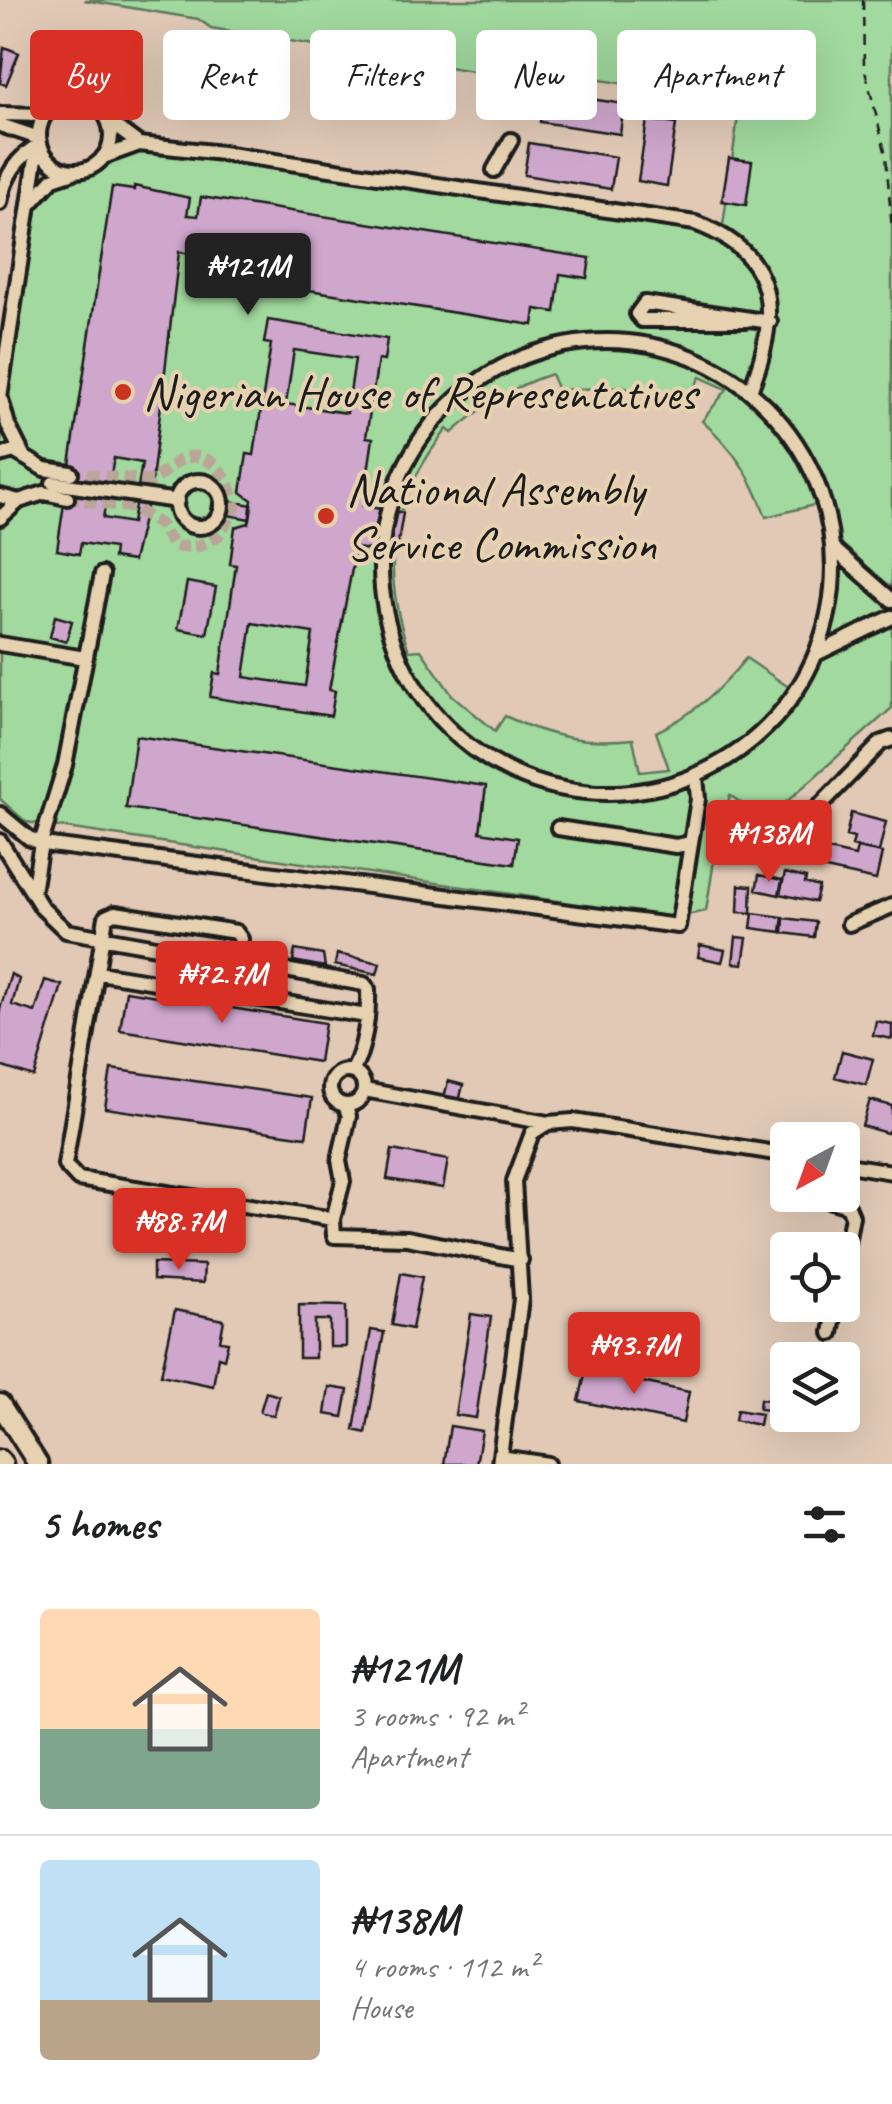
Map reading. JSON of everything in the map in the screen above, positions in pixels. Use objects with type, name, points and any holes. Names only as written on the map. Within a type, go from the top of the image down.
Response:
[{"type":"main road","points":[[0,1404],[38,1464]]},
{"type":"street","points":[[0,114],[30,115]]},
{"type":"street","points":[[23,454],[8,425],[0,396],[43,120]]},
{"type":"street","points":[[108,121],[139,144]]},
{"type":"street","points":[[103,156],[109,146],[108,121]]},
{"type":"street","points":[[0,125],[40,144],[56,165],[76,170]]},
{"type":"street","points":[[494,170],[511,140]]},
{"type":"street","points":[[0,203],[8,176],[21,158],[40,144]]},
{"type":"street","points":[[28,216],[32,200],[45,185],[103,156],[139,144],[694,223],[722,233],[757,264],[766,287],[770,322],[750,391]]},
{"type":"street","points":[[747,320],[642,320],[637,314],[645,303],[770,322]]},
{"type":"street","points":[[614,339],[650,346],[686,354],[750,391],[792,436],[814,476],[834,549],[832,602],[818,654],[789,705],[747,747],[696,777],[624,794],[551,787],[483,757],[428,707],[393,642],[379,570],[390,497],[422,432],[475,380],[541,348],[614,339]]},
{"type":"street","points":[[0,455],[14,451],[44,470],[71,473]]},
{"type":"street","points":[[44,470],[48,488],[67,498]]},
{"type":"street","points":[[0,518],[19,501],[48,488],[177,501]]},
{"type":"street","points":[[0,496],[19,501]]},
{"type":"street","points":[[834,549],[892,600]]},
{"type":"street","points":[[34,892],[41,843],[65,765],[102,574]]},
{"type":"street","points":[[818,654],[892,617]]},
{"type":"street","points":[[0,644],[86,658]]},
{"type":"street","points":[[806,820],[880,743],[892,739]]},
{"type":"street","points":[[0,814],[41,843],[678,926],[691,844],[696,777]]},
{"type":"street","points":[[558,828],[676,846],[691,844]]},
{"type":"street","points":[[0,841],[53,922],[66,932],[364,984],[368,989],[366,1016],[360,1058],[352,1072]]},
{"type":"street","points":[[849,924],[892,906]]},
{"type":"street","points":[[232,994],[241,940],[231,930],[115,912],[106,917],[66,1164],[68,1172],[78,1179],[333,1219]]},
{"type":"street","points":[[99,973],[366,1016]]},
{"type":"street","points":[[340,1072],[352,1072],[361,1079],[364,1090],[356,1102],[345,1105],[335,1100],[330,1085],[340,1072]]},
{"type":"street","points":[[364,1090],[548,1123],[574,1121],[770,1152]]},
{"type":"street","points":[[345,1105],[349,1116],[339,1160],[343,1181],[333,1219],[334,1236],[407,1238],[521,1260]]},
{"type":"street","points":[[548,1123],[532,1132],[514,1181],[513,1216],[521,1260],[516,1348],[499,1461],[548,1464]]},
{"type":"street","points":[[860,1167],[892,1172]]},
{"type":"street","points":[[831,1333],[833,1322]]},
{"type":"path","points":[[863,0],[864,66],[886,155],[892,231]]},
{"type":"green space","points":[[84,0],[892,0],[892,708],[765,821],[730,795],[717,842],[706,911],[672,918],[26,822],[0,799],[0,449],[36,206],[57,183],[100,160],[147,148],[698,232],[721,240],[738,120],[816,120],[816,30],[617,30],[617,83],[597,79],[597,30],[476,30],[476,72],[456,68],[456,30],[310,30],[310,44],[290,41],[290,30],[211,28],[198,19]],"holes":[[[551,374],[558,390],[623,387],[683,408],[700,377],[727,389],[702,421],[741,464],[766,517],[818,504],[824,554],[818,621],[790,688],[746,658],[705,701],[656,732],[669,769],[640,772],[633,739],[568,737],[505,716],[495,731],[452,695],[421,650],[409,651],[394,590],[395,535],[402,509],[413,482],[447,429],[452,433],[510,391]]]},
{"type":"building","points":[[4,47],[19,53],[6,85],[0,83]]},
{"type":"building","points":[[597,100],[617,103],[617,120],[622,120],[620,134],[540,122],[597,120]]},
{"type":"building","points":[[647,120],[676,124],[667,186],[638,181]]},
{"type":"building","points":[[529,143],[616,157],[611,189],[524,175]]},
{"type":"building","points":[[729,158],[752,161],[746,205],[722,201]]},
{"type":"building","name":"Nigerian House of Representatives","points":[[134,186],[190,198],[187,215],[198,216],[201,197],[590,258],[587,278],[560,274],[555,312],[535,309],[533,325],[193,272],[196,255],[179,252],[152,481],[133,561],[113,558],[114,548],[81,543],[79,554],[57,550],[112,187],[134,190]],"holes":[[[114,458],[142,463],[132,523],[103,518]]]},
{"type":"building","name":"National Assembly Service Commission","points":[[268,320],[387,339],[384,361],[378,360],[366,437],[373,438],[363,506],[403,513],[396,554],[356,548],[329,690],[335,691],[331,716],[210,697],[214,673],[220,674],[236,565],[230,564],[235,527],[249,523],[252,500],[241,492],[247,454],[254,455],[271,344],[264,343]],"holes":[[[294,350],[355,359],[347,413],[286,404]],[[252,623],[313,633],[305,686],[244,677]]]},
{"type":"building","points":[[213,498],[252,505],[250,519],[211,512]]},
{"type":"building","points":[[187,582],[216,587],[207,634],[178,629]]},
{"type":"building","points":[[55,616],[72,621],[66,642],[50,637]]},
{"type":"building","points":[[136,736],[486,786],[480,832],[518,838],[514,864],[126,808]]},
{"type":"building","points":[[851,813],[886,822],[879,852],[852,846],[854,838],[846,836]]},
{"type":"building","points":[[793,842],[855,856],[857,848],[882,853],[876,880],[789,861]]},
{"type":"building","points":[[785,873],[806,878],[805,883],[819,887],[815,902],[780,894]]},
{"type":"building","points":[[759,875],[782,880],[779,895],[756,890]]},
{"type":"building","points":[[739,885],[752,886],[751,913],[738,912]]},
{"type":"building","points":[[753,913],[783,917],[781,932],[751,928]]},
{"type":"building","points":[[784,918],[816,922],[814,937],[783,933]]},
{"type":"building","points":[[736,937],[747,938],[743,964],[733,963]]},
{"type":"building","points":[[700,945],[725,950],[722,962],[698,957]]},
{"type":"building","points":[[295,950],[323,955],[325,967],[293,961]]},
{"type":"building","points":[[337,954],[380,963],[377,974],[335,965]]},
{"type":"building","points":[[11,974],[19,979],[12,1005],[35,1012],[45,980],[62,985],[34,1077],[0,1066],[0,1009]]},
{"type":"building","points":[[126,991],[325,1023],[319,1062],[120,1030]]},
{"type":"building","points":[[876,1021],[892,1024],[892,1039],[873,1035]]},
{"type":"building","points":[[842,1051],[873,1059],[866,1085],[835,1077]]},
{"type":"building","points":[[111,1069],[312,1098],[306,1137],[105,1108]]},
{"type":"building","points":[[448,1081],[463,1085],[456,1114],[441,1111]]},
{"type":"building","points":[[870,1100],[892,1106],[892,1126],[887,1133],[862,1126]]},
{"type":"building","points":[[392,1150],[448,1160],[443,1188],[387,1179]]},
{"type":"building","points":[[153,1263],[204,1265],[203,1283],[153,1280]]},
{"type":"building","points":[[401,1273],[422,1277],[412,1329],[392,1325]]},
{"type":"building","points":[[299,1305],[346,1306],[346,1347],[330,1347],[330,1320],[315,1320],[315,1358],[299,1358]]},
{"type":"building","points":[[175,1310],[224,1320],[220,1341],[228,1342],[224,1359],[218,1357],[213,1386],[161,1375]]},
{"type":"building","points":[[471,1314],[491,1317],[476,1418],[455,1415]]},
{"type":"building","points":[[371,1330],[384,1332],[366,1433],[354,1430]]},
{"type":"building","points":[[586,1370],[689,1392],[683,1423],[579,1401]]},
{"type":"building","points":[[329,1387],[348,1390],[343,1417],[325,1414]]},
{"type":"building","points":[[266,1392],[279,1396],[274,1416],[260,1412]]},
{"type":"building","points":[[760,1399],[770,1400],[770,1410],[759,1409]]},
{"type":"building","points":[[737,1410],[761,1414],[759,1425],[735,1420]]},
{"type":"building","points":[[450,1426],[482,1431],[476,1464],[444,1464]]},
{"type":"tunnel","points":[[67,498],[135,508],[160,525],[172,544],[180,547],[199,546],[218,536],[235,509],[227,481],[213,464],[195,456],[181,460],[152,481],[71,473]]},
{"type":"place","name":"Nigerian House of Representatives","points":[[123,392]]},
{"type":"place","name":"National Assembly Service Commission","points":[[326,516]]}]
